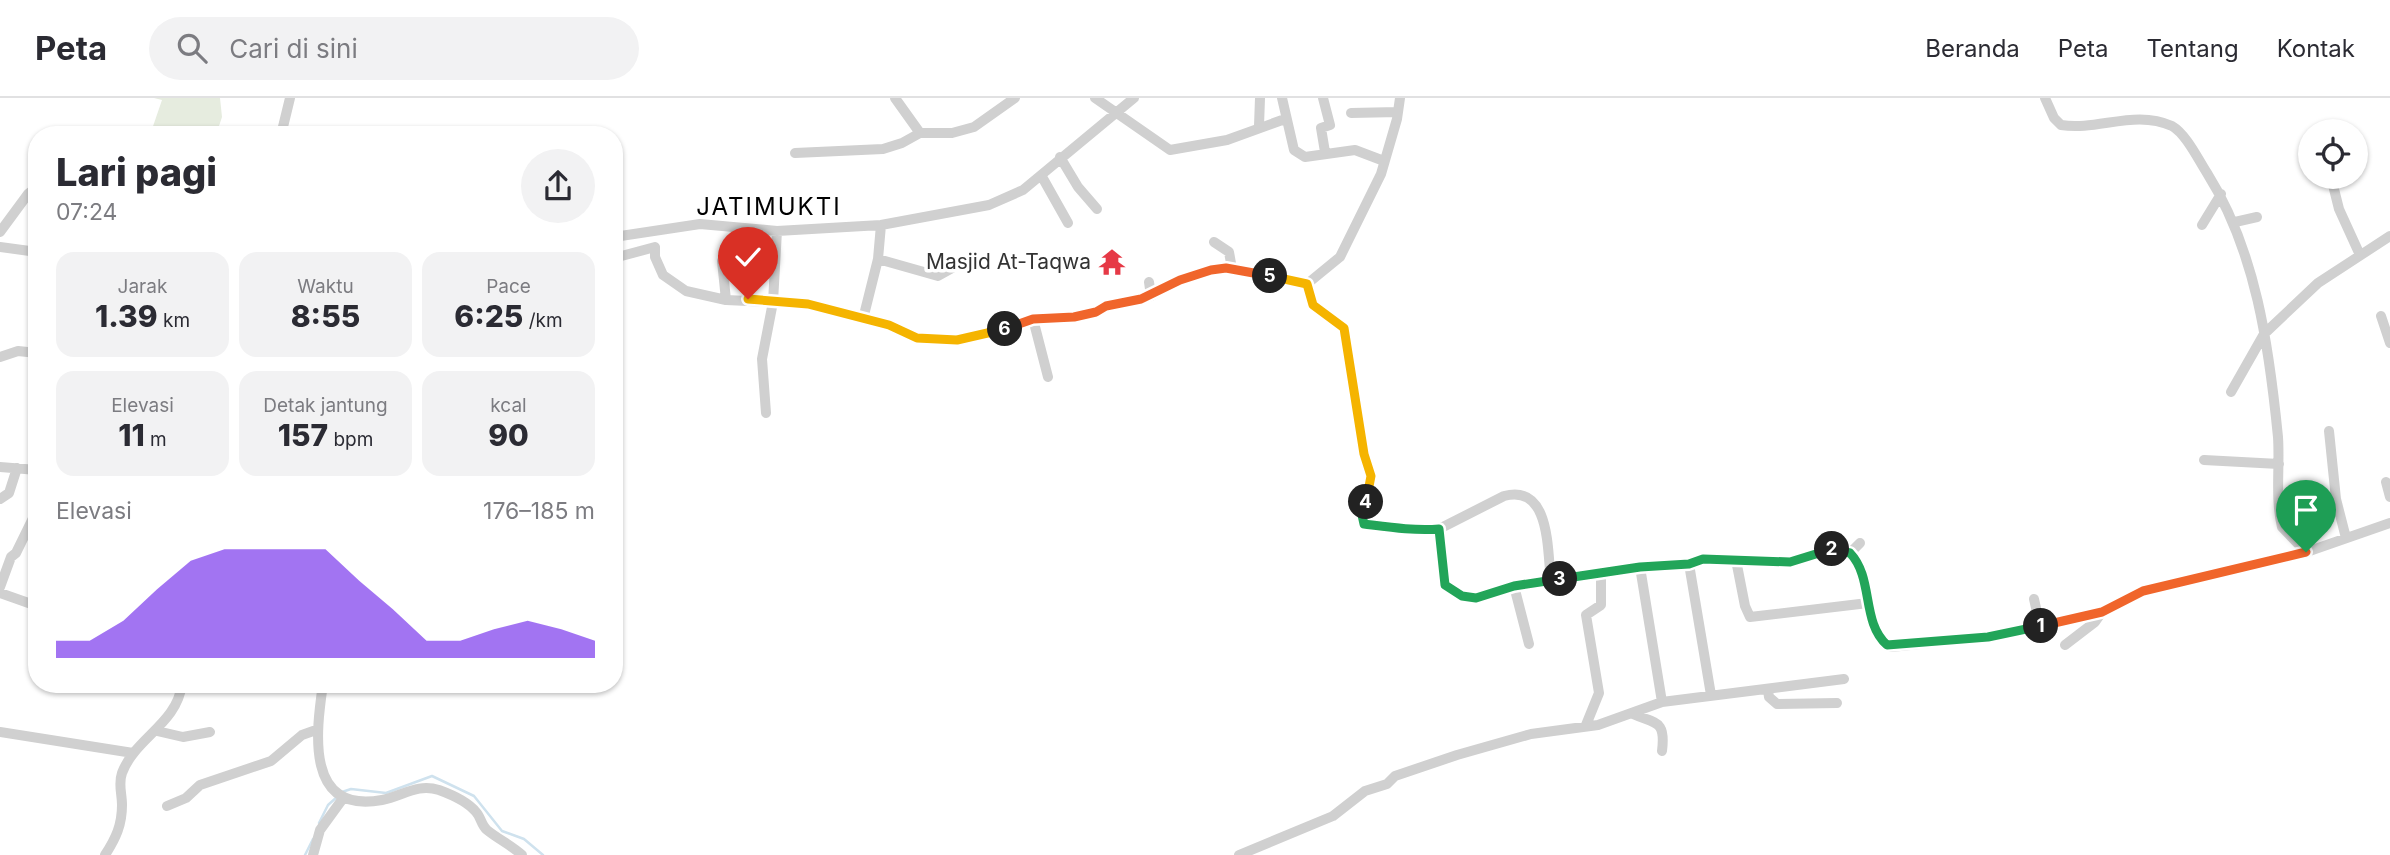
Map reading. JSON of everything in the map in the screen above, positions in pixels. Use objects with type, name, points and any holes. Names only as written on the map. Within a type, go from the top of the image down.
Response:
[{"type":"street","points":[[283,126],[290,98]]},
{"type":"street","points":[[895,98],[920,133]]},
{"type":"street","points":[[795,153],[883,149],[902,144],[920,133],[951,133],[974,127],[1015,98]]},
{"type":"street","points":[[1095,98],[1170,149],[1227,140],[1285,118]]},
{"type":"street","points":[[623,236],[700,224],[777,231],[881,225],[989,205],[1014,196],[1134,98]]},
{"type":"street","points":[[1259,126],[1260,98]]},
{"type":"street","points":[[1282,98],[1294,150],[1305,157],[1325,152],[1355,150],[1384,161]]},
{"type":"street","points":[[1323,98],[1330,125],[1321,128],[1325,152]]},
{"type":"street","points":[[1307,284],[1339,257],[1381,174],[1400,98]]},
{"type":"street","points":[[2045,98],[2054,118],[2062,125],[2134,119],[2159,122],[2175,128],[2221,194],[2235,222],[2264,334],[2279,464],[2282,527],[2306,552]]},
{"type":"street","points":[[1351,113],[1398,111]]},
{"type":"street","points":[[1060,157],[1078,187],[1097,208]]},
{"type":"street","points":[[1041,174],[1068,223]]},
{"type":"street","points":[[2334,189],[2339,209],[2360,255]]},
{"type":"street","points":[[2202,225],[2221,194]]},
{"type":"street","points":[[0,232],[28,199]]},
{"type":"street","points":[[2235,222],[2257,217]]},
{"type":"street","points":[[863,319],[878,259],[881,225]]},
{"type":"street","points":[[650,231],[655,257],[663,275],[686,291],[726,300],[808,304],[889,325],[917,338],[957,340],[1033,319],[1074,317],[1096,312],[1106,306],[1151,296],[1193,275],[1211,270],[1232,270],[1307,284]]},
{"type":"street","points":[[766,413],[762,359],[773,302],[777,231]]},
{"type":"street","points":[[2231,391],[2264,334],[2318,283],[2390,236]]},
{"type":"street","points":[[1214,242],[1229,252],[1232,270]]},
{"type":"street","points":[[0,247],[28,251]]},
{"type":"street","points":[[623,256],[654,247]]},
{"type":"street","points":[[878,259],[938,276],[956,266]]},
{"type":"street","points":[[722,261],[726,300]]},
{"type":"street","points":[[1149,282],[1151,296]]},
{"type":"street","points":[[1307,284],[1313,305],[1344,328],[1364,454],[1371,476],[1362,522],[1418,531],[1439,529],[1504,496],[1516,493],[1530,497],[1541,509],[1551,580]]},
{"type":"street","points":[[2381,316],[2390,343]]},
{"type":"street","points":[[1033,319],[1048,377]]},
{"type":"street","points":[[0,357],[18,351],[28,352]]},
{"type":"street","points":[[2329,431],[2336,499],[2346,538]]},
{"type":"street","points":[[2204,460],[2279,464]]},
{"type":"street","points":[[0,467],[28,469]]},
{"type":"street","points":[[0,499],[9,493],[17,468]]},
{"type":"street","points":[[2386,482],[2390,497]]},
{"type":"street","points":[[1439,529],[1445,585],[1462,596],[1476,598],[1514,586],[1640,567],[1689,564],[1703,559],[1790,562],[1825,549],[1850,553],[1862,569],[1868,603],[1880,636],[1891,647],[1988,637],[2102,612],[2143,591],[2306,552],[2390,523]]},
{"type":"street","points":[[0,587],[11,557],[16,553],[28,528]]},
{"type":"street","points":[[1850,553],[1860,543]]},
{"type":"street","points":[[1736,560],[1747,613],[1754,618],[1868,603]]},
{"type":"street","points":[[1689,564],[1710,695]]},
{"type":"street","points":[[1640,567],[1662,702]]},
{"type":"street","points":[[1586,725],[1599,693],[1586,615],[1601,605],[1601,573]]},
{"type":"street","points":[[1514,586],[1529,644]]},
{"type":"street","points":[[0,593],[28,603]]},
{"type":"street","points":[[2034,599],[2040,626]]},
{"type":"street","points":[[2065,645],[2095,622],[2102,612]]},
{"type":"street","points":[[1239,855],[1333,816],[1364,791],[1387,784],[1405,772],[1531,734],[1633,714],[1662,702],[1844,679]]},
{"type":"street","points":[[1768,690],[1769,697],[1777,704],[1838,703]]},
{"type":"street","points":[[105,855],[120,828],[122,803],[119,788],[122,773],[133,753],[157,731],[175,707],[179,693]]},
{"type":"street","points":[[322,693],[316,750],[324,774],[341,795],[369,801],[385,799],[416,787],[437,790],[469,806],[486,829],[521,855]]},
{"type":"street","points":[[1633,714],[1654,719],[1659,726],[1662,751]]},
{"type":"street","points":[[167,806],[186,798],[200,785],[271,761],[302,735],[316,730]]},
{"type":"street","points":[[157,731],[183,737],[210,732]]},
{"type":"street","points":[[0,732],[133,753]]},
{"type":"street","points":[[313,855],[320,830],[341,795]]},
{"type":"shaded area","points":[[154,98],[220,98],[222,117],[219,126],[153,126],[162,100]]},
{"type":"waterway","points":[[342,792],[351,789],[386,793],[432,776],[474,796],[502,831],[524,839],[543,855]]},
{"type":"waterway","points":[[319,823],[328,805],[337,797]]},
{"type":"waterway","points":[[305,855],[313,839]]},
{"type":"place","name":"Masjid At-Taqwa","points":[[1112,262]]},
{"type":"district","name":"JATIMUKTI","points":[[769,207]]},
{"type":"route","points":[[748,299],[808,304],[889,325],[917,338],[957,340],[1033,319],[1058,319],[1096,312],[1106,306],[1151,296],[1180,280],[1211,270],[1226,268],[1307,284],[1313,305],[1344,328],[1364,454],[1371,476],[1362,522],[1418,531],[1439,529],[1445,585],[1462,596],[1476,598],[1514,586],[1640,567],[1689,564],[1703,559],[1790,562],[1825,549],[1834,549],[1850,553],[1857,559],[1877,629],[1883,642],[1891,647],[1988,637],[2091,615],[2143,591],[2306,552]]}]
